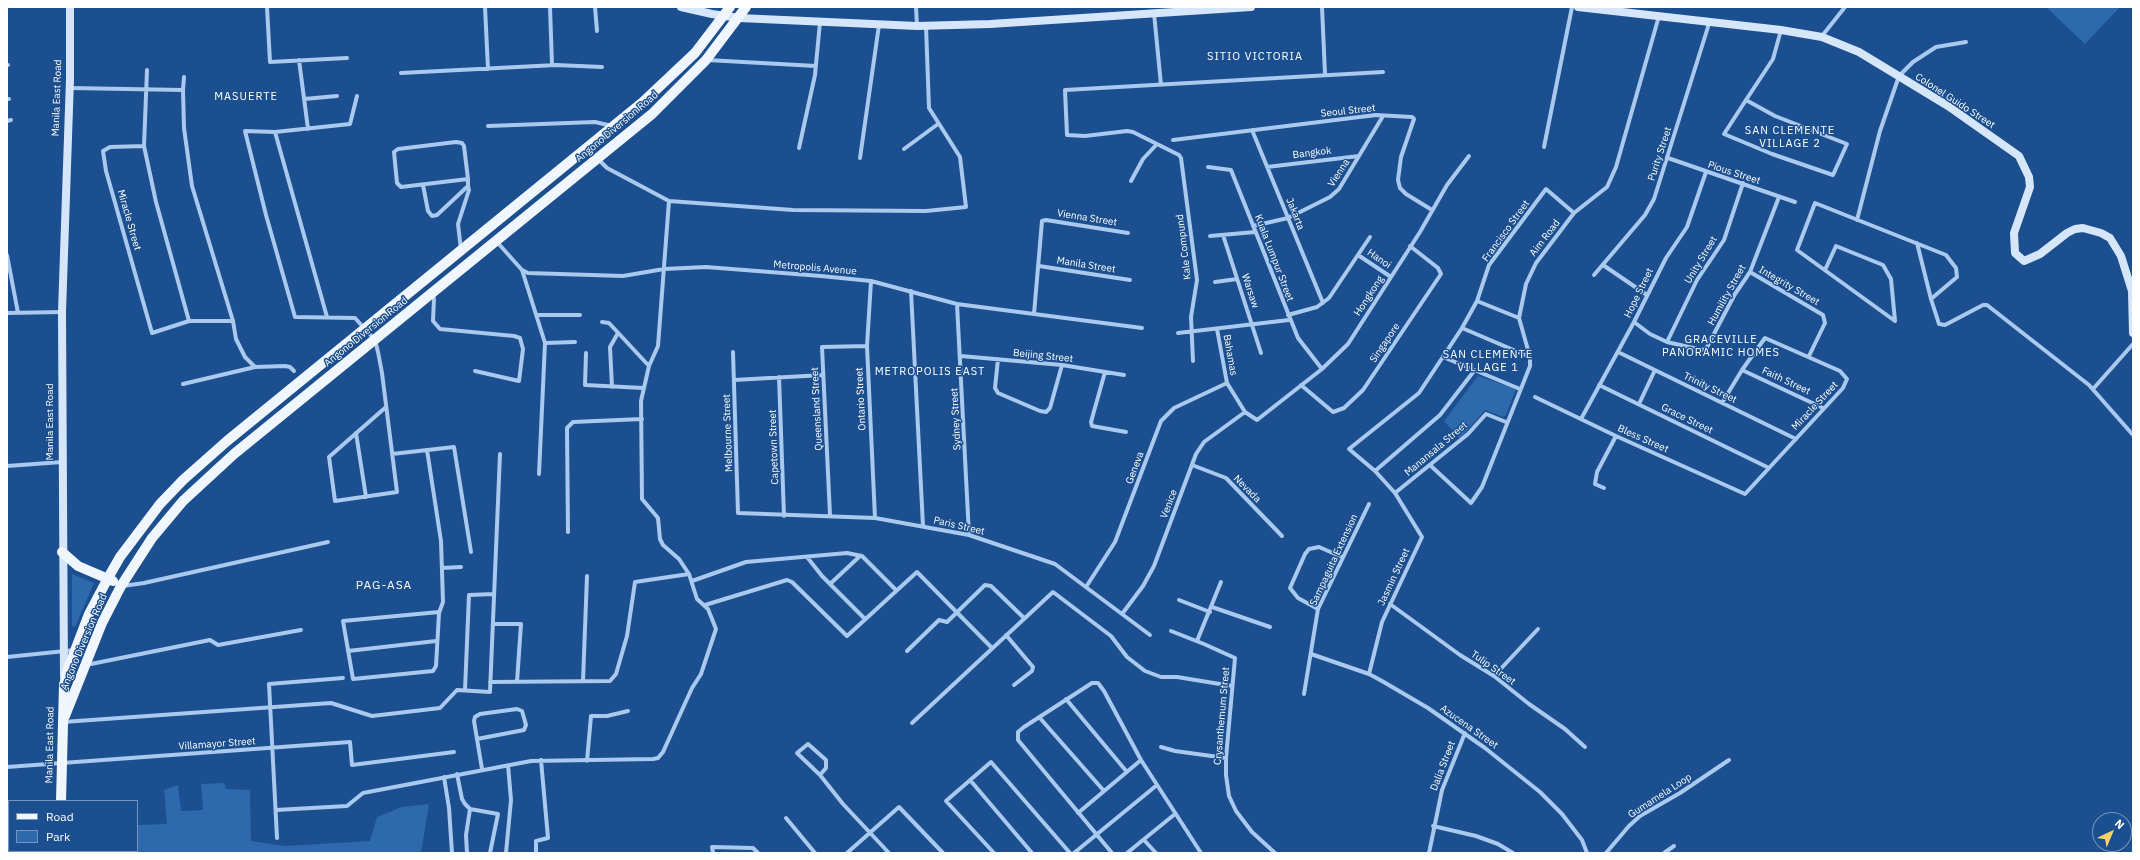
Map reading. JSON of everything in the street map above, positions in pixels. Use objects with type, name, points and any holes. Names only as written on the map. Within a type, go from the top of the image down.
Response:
[{"type":"main road","name":"Angono Diversion Road","points":[[64,685],[75,650],[92,609],[108,578],[142,527],[172,491],[222,446],[615,126],[675,73],[695,53],[730,7]]},
{"type":"main road","name":"Angono Diversion Road","points":[[63,722],[102,623],[121,586],[152,538],[183,501],[215,470],[497,242],[652,114],[706,60],[746,7]]},
{"type":"main road","points":[[543,184],[552,196]]},
{"type":"main road","points":[[430,276],[435,291]]},
{"type":"main road","points":[[172,491],[183,501]]},
{"type":"main road","points":[[62,552],[78,566],[108,578],[121,586]]},
{"type":"main road","name":"Manila East Road","points":[[62,800],[64,685]]},
{"type":"street","name":"Manila East Road","points":[[64,685],[62,552],[62,312],[70,7]]},
{"type":"street","points":[[267,7],[270,62],[347,58]]},
{"type":"street","points":[[485,7],[488,69]]},
{"type":"street","points":[[550,7],[552,65]]},
{"type":"street","points":[[595,7],[597,31]]},
{"type":"street","points":[[681,7],[739,18],[916,26],[990,24],[1154,12],[1251,7]]},
{"type":"street","points":[[916,7],[916,26]]},
{"type":"street","points":[[1322,7],[1325,74]]},
{"type":"street","points":[[1544,147],[1572,7]]},
{"type":"street","name":"Colonel Guido Street","points":[[1578,7],[1782,30],[1822,37],[1859,52],[1948,106],[2019,156],[2029,177],[2030,187],[2014,233],[2015,253],[2024,261],[2040,254],[2067,232],[2074,229],[2083,228],[2101,233],[2110,238],[2121,256],[2132,291],[2133,333]]},
{"type":"street","points":[[1822,37],[1845,7]]},
{"type":"street","points":[[1154,12],[1161,85]]},
{"type":"street","name":"Aim Road","points":[[1432,466],[1471,503],[1482,487],[1506,422],[1530,366],[1530,357],[1519,318],[1526,284],[1536,263],[1574,213],[1607,187],[1616,167],[1659,16]]},
{"type":"street","name":"Purity Street","points":[[1594,275],[1650,207],[1668,158],[1708,27],[1708,21]]},
{"type":"street","points":[[799,148],[816,66],[820,22]]},
{"type":"street","points":[[860,158],[879,25]]},
{"type":"street","points":[[598,159],[607,168],[669,201],[808,211],[926,211],[966,207],[960,157],[929,108],[926,26]]},
{"type":"street","points":[[1746,100],[1775,116],[1847,144],[1833,175],[1772,154],[1724,134],[1746,100],[1773,59],[1782,30]]},
{"type":"street","points":[[1857,220],[1880,131],[1899,76],[1913,62],[1936,47],[1966,42]]},
{"type":"street","points":[[299,60],[308,129]]},
{"type":"street","points":[[706,60],[816,66]]},
{"type":"street","points":[[401,73],[552,65],[602,67]]},
{"type":"street","points":[[146,70],[147,90],[144,146],[156,202],[189,321],[233,321]]},
{"type":"street","points":[[1131,181],[1143,159],[1157,144],[1127,131],[1103,135],[1067,135],[1064,90],[1325,74],[1383,72]]},
{"type":"street","points":[[184,77],[182,90],[184,128],[192,186],[233,321],[236,339],[245,357],[255,367]]},
{"type":"street","points":[[69,88],[182,90]]},
{"type":"street","points":[[304,99],[338,96]]},
{"type":"street","points":[[357,96],[350,124],[275,132],[245,131],[266,215],[295,317],[356,318],[375,340],[382,373],[397,492],[335,501],[329,457],[386,407]]},
{"type":"street","name":"Seoul Street","points":[[1173,140],[1383,116],[1409,117],[1414,119],[1401,157],[1398,180],[1400,188],[1406,194],[1432,210]]},
{"type":"street","name":"Vienna","points":[[1252,226],[1288,218],[1334,194],[1383,116]]},
{"type":"street","points":[[488,126],[595,122],[615,126]]},
{"type":"street","points":[[904,149],[938,124]]},
{"type":"street","name":"Jakarta","points":[[1252,130],[1323,303]]},
{"type":"street","points":[[275,132],[327,318]]},
{"type":"street","points":[[461,252],[458,224],[467,197],[468,186],[468,179],[464,146],[460,142],[395,150],[393,155],[399,186],[404,188],[468,179]]},
{"type":"street","name":"Kale Compund","points":[[1157,144],[1179,155],[1197,280],[1195,296],[1191,307],[1193,361]]},
{"type":"street","name":"Miracle Street","points":[[144,146],[110,147],[103,151],[106,171],[152,333],[189,321]]},
{"type":"street","name":"Bangkok","points":[[1267,167],[1359,156]]},
{"type":"street","name":"Hongkong","points":[[1257,420],[1322,369],[1348,344],[1391,277],[1446,185],[1468,156]]},
{"type":"street","name":"Pious Street","points":[[1668,158],[1795,202]]},
{"type":"street","name":"Kuala Lumpur Street","points":[[1208,167],[1231,170],[1289,320],[1298,338],[1322,369]]},
{"type":"street","name":"Hope Street","points":[[1581,419],[1598,385],[1634,322],[1666,258],[1687,228],[1706,172]]},
{"type":"street","name":"Unity Street","points":[[1667,342],[1697,280],[1724,240],[1743,183]]},
{"type":"street","points":[[423,185],[428,211],[432,216],[437,215],[468,186]]},
{"type":"street","name":"Francisco Street","points":[[1375,471],[1349,448],[1419,393],[1444,357],[1477,301],[1489,265],[1546,190],[1574,213]]},
{"type":"street","name":"Humility Street","points":[[1634,322],[1650,334],[1667,342],[1697,350],[1706,349],[1735,294],[1750,272],[1779,197]]},
{"type":"street","points":[[276,810],[346,806],[363,793],[482,769],[541,760],[587,761],[653,759],[658,758],[663,752],[692,688],[701,674],[716,629],[705,605],[697,599],[689,574],[679,559],[663,545],[660,539],[658,518],[642,500],[643,388],[649,366],[658,346],[669,201]]},
{"type":"street","points":[[1825,270],[1836,246],[1883,265],[1891,279],[1895,321],[1797,250],[1815,203],[1946,255],[1952,260],[1958,272],[1957,278],[1931,299]]},
{"type":"street","name":"Vienna Street","points":[[1039,266],[1042,221],[1046,220],[1128,233]]},
{"type":"street","points":[[1210,236],[1255,232]]},
{"type":"street","name":"Warsaw","points":[[1223,235],[1261,353]]},
{"type":"street","points":[[1288,315],[1323,303],[1329,298],[1370,237]]},
{"type":"street","points":[[497,242],[522,270],[538,315],[545,343],[539,474]]},
{"type":"street","points":[[1917,243],[1936,319],[1939,324],[1945,325],[1983,305],[1987,305],[2093,389],[2133,435]]},
{"type":"street","name":"Singapore","points":[[1301,384],[1333,412],[1344,408],[1363,390],[1441,274],[1438,268],[1410,246]]},
{"type":"street","points":[[7,255],[18,313]]},
{"type":"street","name":"Hanoi","points":[[1358,255],[1391,277]]},
{"type":"street","points":[[1603,265],[1647,295]]},
{"type":"street","points":[[1034,314],[1039,266]]},
{"type":"street","name":"Manila Street","points":[[1039,266],[1130,280]]},
{"type":"street","name":"Metropolis Avenue","points":[[522,270],[528,273],[623,276],[664,269],[706,267],[871,281],[957,304],[1142,328]]},
{"type":"street","name":"Integrity Street","points":[[1750,272],[1823,315],[1825,322],[1809,356]]},
{"type":"street","points":[[1216,282],[1237,279]]},
{"type":"street","name":"Ontario Street","points":[[871,281],[867,346],[875,518]]},
{"type":"street","points":[[435,291],[433,321],[440,329],[520,338],[523,348],[519,382],[475,371]]},
{"type":"street","points":[[911,291],[924,526]]},
{"type":"street","points":[[1477,301],[1519,318]]},
{"type":"street","name":"Sydney Street","points":[[957,304],[969,534]]},
{"type":"street","points":[[7,313],[62,312]]},
{"type":"street","points":[[538,315],[580,315]]},
{"type":"street","points":[[1178,333],[1289,320]]},
{"type":"street","points":[[602,322],[609,322],[649,366]]},
{"type":"street","points":[[1462,328],[1530,357]]},
{"type":"street","name":"Bahamas","points":[[1217,329],[1226,383],[1244,412],[1257,420]]},
{"type":"street","points":[[612,387],[610,347],[618,333]]},
{"type":"street","name":"Miracle Street","points":[[1742,370],[1765,338],[1809,356],[1840,371],[1848,379],[1844,388],[1823,408],[1745,494]]},
{"type":"street","points":[[545,343],[575,342]]},
{"type":"street","points":[[2093,389],[2133,344]]},
{"type":"street","name":"Queensland Street","points":[[830,515],[822,347],[867,346]]},
{"type":"street","name":"Melbourne Street","points":[[732,352],[738,513]]},
{"type":"street","name":"Trinity Street","points":[[1618,352],[1796,438]]},
{"type":"street","points":[[586,353],[585,385],[643,388]]},
{"type":"street","name":"Beijing Street","points":[[960,356],[1062,365],[1124,375]]},
{"type":"street","points":[[1444,357],[1474,371],[1520,389]]},
{"type":"street","points":[[998,359],[995,388],[998,393],[1040,411],[1046,412],[1050,408],[1062,365]]},
{"type":"street","points":[[183,384],[255,367],[285,366],[294,371]]},
{"type":"street","points":[[1638,404],[1655,370]]},
{"type":"street","points":[[1722,403],[1742,370]]},
{"type":"street","name":"Faith Street","points":[[1742,370],[1823,408]]},
{"type":"street","points":[[1396,493],[1375,471],[1440,415],[1474,371]]},
{"type":"street","points":[[1104,372],[1091,422],[1092,426],[1126,432]]},
{"type":"street","points":[[734,380],[823,375]]},
{"type":"street","name":"Capetown Street","points":[[779,377],[784,516]]},
{"type":"street","name":"Geneva","points":[[1086,587],[1115,542],[1161,421],[1174,408],[1226,383]]},
{"type":"street","name":"Grace Street","points":[[1598,385],[1769,468]]},
{"type":"street","name":"Bless Street","points":[[1535,397],[1616,436],[1745,494]]},
{"type":"street","name":"Venice","points":[[1122,614],[1143,586],[1154,566],[1196,454],[1204,442],[1244,412]]},
{"type":"street","name":"Manansala Street","points":[[1396,493],[1432,466],[1472,431],[1486,414],[1506,422]]},
{"type":"street","points":[[568,532],[567,428],[574,422],[642,419]]},
{"type":"street","points":[[356,433],[366,497]]},
{"type":"street","points":[[1604,488],[1595,484],[1596,472],[1616,436]]},
{"type":"street","points":[[392,454],[454,447],[471,552]]},
{"type":"street","points":[[427,450],[441,541],[442,602],[439,612],[436,641],[436,666],[433,671],[353,679],[343,621],[439,612]]},
{"type":"street","points":[[63,722],[331,704],[372,716],[440,708],[457,690],[490,692],[500,454]]},
{"type":"street","points":[[7,466],[62,462]]},
{"type":"street","name":"Nevada","points":[[1192,465],[1226,478],[1282,536]]},
{"type":"street","name":"Jasmin Street","points":[[1369,674],[1382,622],[1422,537],[1396,493]]},
{"type":"street","name":"Sampaguita Extension","points":[[1304,694],[1318,609],[1368,504]]},
{"type":"street","name":"Paris Street","points":[[738,513],[784,516],[830,515],[875,518],[969,534],[1056,564],[1150,635]]},
{"type":"street","points":[[121,586],[144,583],[328,542]]},
{"type":"street","points":[[1318,609],[1298,598],[1290,588],[1305,554],[1309,549],[1318,547],[1342,557]]},
{"type":"street","points":[[692,581],[746,562],[847,553],[860,556],[869,562],[896,590]]},
{"type":"street","points":[[830,584],[860,556]]},
{"type":"street","points":[[808,557],[830,584],[865,619]]},
{"type":"street","points":[[442,568],[461,567]]},
{"type":"street","points":[[705,605],[788,580],[792,582],[847,636],[917,572],[992,648]]},
{"type":"street","points":[[490,682],[610,681],[616,674],[627,636],[635,582],[689,574]]},
{"type":"street","points":[[583,681],[587,576]]},
{"type":"street","points":[[1171,631],[1197,641],[1221,582]]},
{"type":"street","points":[[907,651],[939,620],[947,622],[956,611],[985,585],[991,586],[1024,618]]},
{"type":"street","points":[[912,723],[1053,592],[1111,636],[1127,658],[1145,671],[1161,677],[1177,677],[1232,686]]},
{"type":"street","points":[[465,690],[469,595],[494,594]]},
{"type":"street","points":[[1180,600],[1210,612]]},
{"type":"street","name":"Tulip Street","points":[[1390,604],[1460,655],[1494,676],[1529,704],[1565,729],[1585,746]]},
{"type":"street","points":[[1212,607],[1270,627]]},
{"type":"street","points":[[493,624],[521,624],[517,682]]},
{"type":"street","points":[[1494,676],[1538,629]]},
{"type":"street","points":[[85,666],[210,640],[218,645],[301,630]]},
{"type":"street","points":[[1006,635],[1033,668],[1032,671],[1014,685]]},
{"type":"street","points":[[348,651],[436,641]]},
{"type":"street","name":"Crysanthemum Street","points":[[1197,641],[1235,658],[1226,758],[1226,775],[1229,796],[1236,811],[1252,832],[1269,852],[1275,853]]},
{"type":"street","points":[[7,657],[75,650]]},
{"type":"street","name":"Azucena Street","points":[[1311,654],[1369,674],[1428,708],[1465,733],[1511,767],[1540,792],[1562,814],[1582,840],[1587,853]]},
{"type":"street","points":[[277,838],[269,684],[343,678]]},
{"type":"street","points":[[1112,853],[1018,740],[1018,732],[1092,683],[1098,683],[1104,691],[1142,760],[1201,853]]},
{"type":"street","points":[[1066,699],[1127,772]]},
{"type":"street","points":[[477,739],[524,730],[526,725],[522,711],[517,709],[478,714],[474,721],[477,739],[482,769]]},
{"type":"street","points":[[587,761],[591,716],[607,716],[628,711]]},
{"type":"street","points":[[1040,717],[1104,791]]},
{"type":"street","name":"Dalia Street","points":[[1429,853],[1433,826],[1442,790],[1465,733]]},
{"type":"street","name":"Villamayor Street","points":[[7,767],[272,749],[350,742],[352,765],[454,752]]},
{"type":"street","points":[[820,775],[826,768],[826,760],[808,744],[797,753],[820,775],[843,804],[889,853]]},
{"type":"street","points":[[1161,747],[1176,752],[1226,758]]},
{"type":"street","points":[[536,853],[536,841],[548,838],[541,760]]},
{"type":"street","points":[[1078,813],[1142,760]]},
{"type":"street","name":"Gumamela Loop","points":[[1606,853],[1628,826],[1640,816],[1680,793],[1730,760]]},
{"type":"street","points":[[994,853],[946,801],[991,762],[1070,853]]},
{"type":"street","points":[[506,853],[511,800],[508,765]]},
{"type":"street","points":[[457,774],[462,799],[470,809],[498,814],[490,853]]},
{"type":"street","points":[[444,777],[449,808],[452,853]]},
{"type":"street","points":[[970,780],[1032,853]]},
{"type":"street","points":[[1074,853],[1097,836],[1157,785]]},
{"type":"street","points":[[847,853],[900,807],[942,853]]},
{"type":"street","points":[[467,853],[466,835],[470,809]]},
{"type":"street","points":[[1127,853],[1176,814]]},
{"type":"street","points":[[786,818],[815,853]]},
{"type":"street","points":[[1433,826],[1476,836],[1498,844],[1513,853]]},
{"type":"street","points":[[1144,840],[1156,853]]},
{"type":"street","points":[[1664,853],[1674,846]]},
{"type":"street","points":[[713,853],[712,847],[753,848],[758,853]]},
{"type":"street","points":[[753,848],[755,853]]},
{"type":"green space","points":[[2046,7],[2120,7],[2085,44]]},
{"type":"green space","points":[[1478,376],[1516,389],[1506,415],[1503,417],[1485,410],[1460,439],[1444,421]]},
{"type":"green space","points":[[72,574],[94,583],[75,627],[72,626]]},
{"type":"green space","points":[[224,783],[226,789],[250,790],[251,841],[285,846],[370,841],[377,817],[402,807],[429,804],[421,853],[72,853],[138,852],[138,825],[167,824],[164,790],[178,785],[181,811],[203,810],[201,784]]},
{"type":"district","name":"SITIO VICTORIA","points":[[1255,57]]},
{"type":"district","name":"MASUERTE","points":[[246,97]]},
{"type":"district","name":"SAN CLEMENTE VILLAGE 2","points":[[1790,137]]},
{"type":"district","name":"GRACEVILLE PANORAMIC HOMES","points":[[1721,346]]},
{"type":"district","name":"SAN CLEMENTE VILLAGE 1","points":[[1488,361]]},
{"type":"district","name":"METROPOLIS EAST","points":[[930,372]]},
{"type":"district","name":"PAG-ASA","points":[[384,586]]}]
